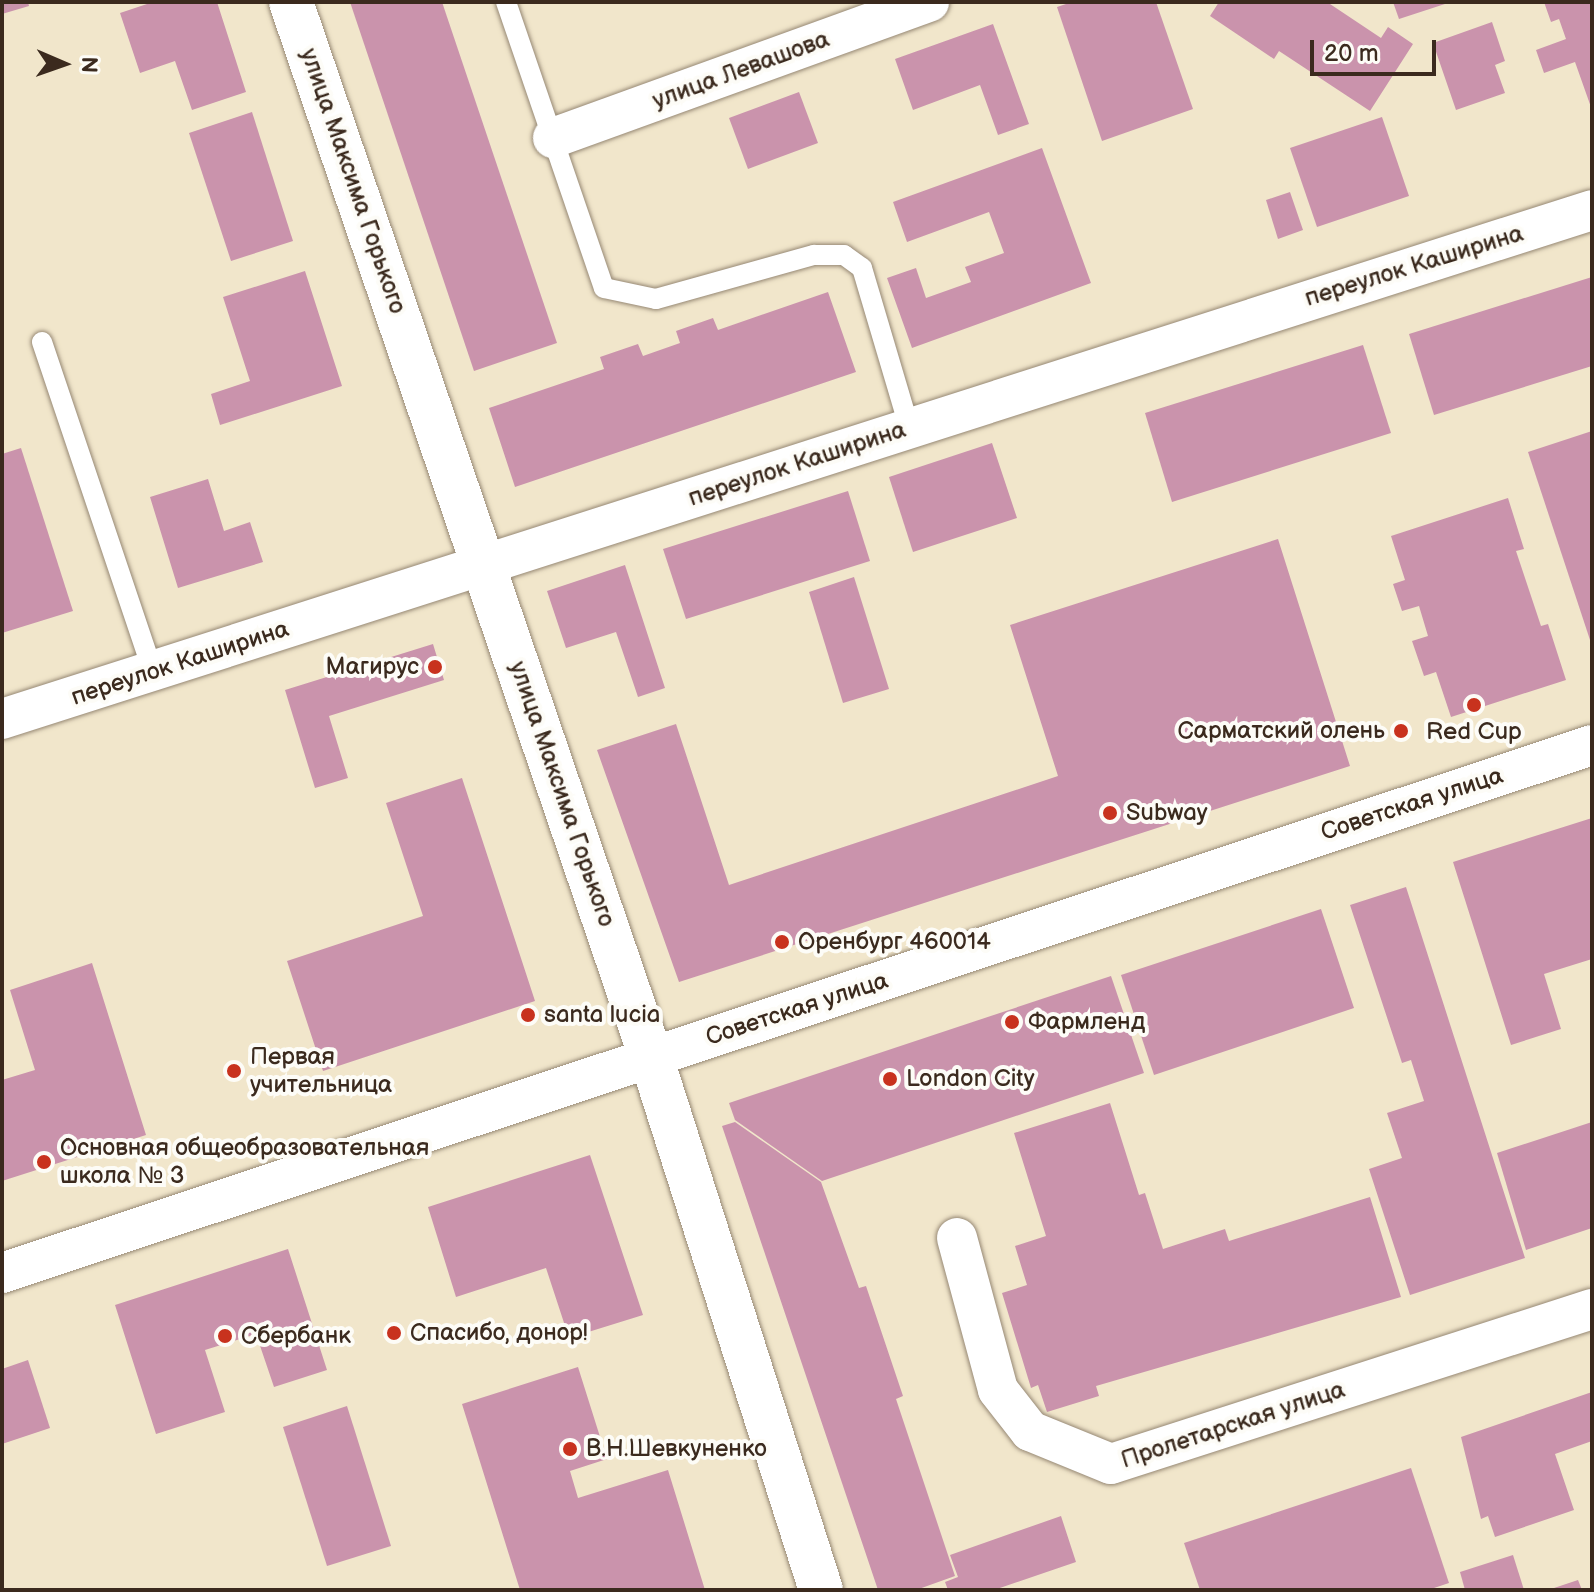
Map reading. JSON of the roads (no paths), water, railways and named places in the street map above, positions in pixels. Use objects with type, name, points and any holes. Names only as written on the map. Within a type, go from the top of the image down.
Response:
[{"type":"main road","name":"улица Максима Горького","points":[[291,2],[651,1057],[821,1590]]},
{"type":"street","name":"улица Левашова","points":[[553,138],[929,2]]},
{"type":"street","name":"переулок Каширина","points":[[2,719],[1592,210]]},
{"type":"street","name":"Советская улица","points":[[2,1273],[1592,745]]},
{"type":"street","name":"Пролетарская улица","points":[[957,1238],[998,1390],[1030,1431],[1111,1464],[1592,1309]]},
{"type":"lane","points":[[506,2],[604,288],[656,299],[814,255],[844,255],[862,268],[909,427]]},
{"type":"lane","points":[[42,342],[153,671]]},
{"type":"place","name":"Магирус","points":[[435,667]]},
{"type":"place","name":"Red Cup","points":[[1474,705]]},
{"type":"place","name":"Сарматский олень","points":[[1401,731]]},
{"type":"place","name":"Subway","points":[[1110,813]]},
{"type":"place","name":"Оренбург 460014","points":[[782,942]]},
{"type":"place","name":"santa lucia","points":[[528,1015]]},
{"type":"place","name":"Фармленд","points":[[1012,1022]]},
{"type":"place","name":"Первая учительница","points":[[234,1071]]},
{"type":"place","name":"London City","points":[[890,1079]]},
{"type":"place","name":"Основная общеобразовательная школа № 3","points":[[44,1162]]},
{"type":"place","name":"Спасибо, донор!","points":[[394,1333]]},
{"type":"place","name":"Сбербанк","points":[[225,1336]]},
{"type":"place","name":"В.Н.Шевкуненко","points":[[570,1449]]}]
